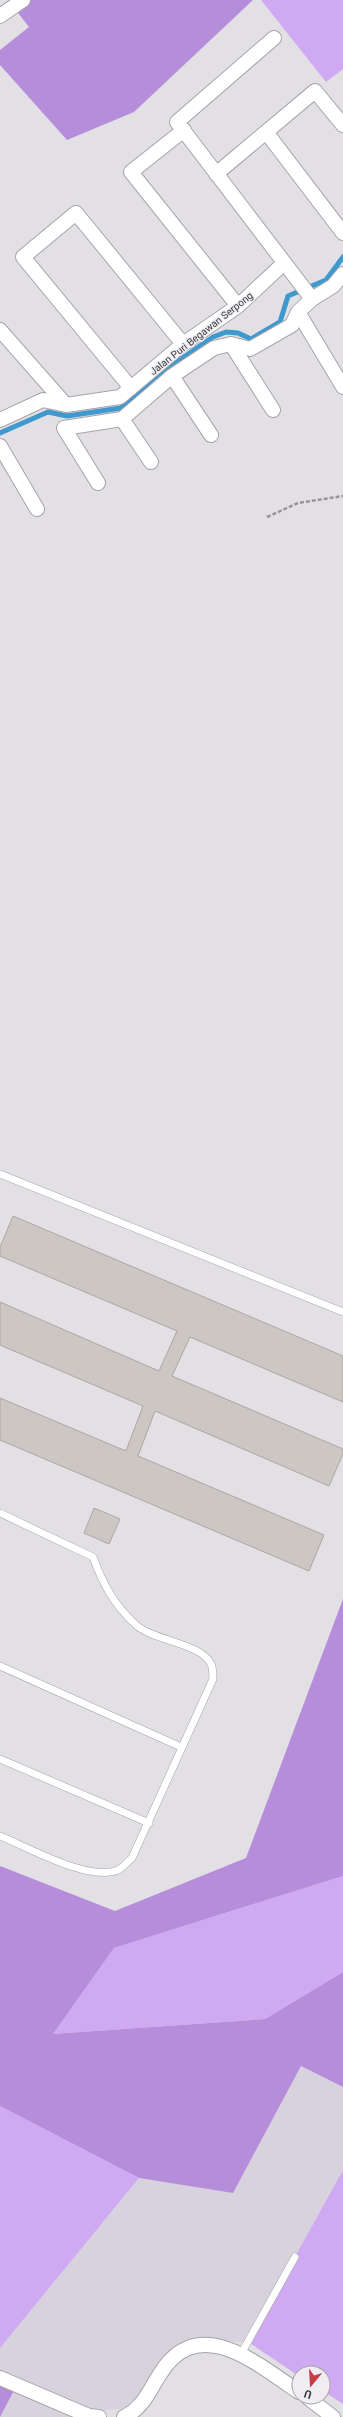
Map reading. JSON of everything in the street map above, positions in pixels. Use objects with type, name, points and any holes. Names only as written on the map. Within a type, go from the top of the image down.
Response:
[{"type":"street","points":[[0,16],[23,0]]},
{"type":"street","points":[[274,38],[177,122],[312,299]]},
{"type":"street","points":[[216,174],[315,91],[343,125]]},
{"type":"street","points":[[184,130],[130,172],[238,306]]},
{"type":"street","points":[[266,132],[343,233]]},
{"type":"street","points":[[131,388],[23,257],[76,213],[183,344]]},
{"type":"street","name":"Jalan Puri Begawan Serpong","points":[[0,420],[43,400],[66,405],[120,397],[183,344],[238,306],[284,263]]},
{"type":"street","name":"Jalan Puri Begawan Serpong","points":[[122,419],[172,376],[214,348],[232,344],[250,349],[292,325],[298,312],[312,299],[333,286],[343,274]]},
{"type":"street","points":[[298,312],[343,387]]},
{"type":"street","points":[[0,330],[66,405]]},
{"type":"street","points":[[232,344],[273,410]]},
{"type":"street","points":[[172,376],[211,435]]},
{"type":"street","points":[[98,483],[64,428],[122,419],[151,462]]},
{"type":"street","points":[[0,446],[37,509]]},
{"type":"street","points":[[124,2417],[136,2411],[167,2362],[185,2348],[202,2344],[217,2345],[241,2354],[291,2387]]},
{"type":"street","points":[[0,2378],[92,2417]]},
{"type":"street","points":[[317,2405],[333,2417]]},
{"type":"lane","points":[[0,1174],[343,1312]]},
{"type":"lane","points":[[0,1513],[93,1557],[105,1588],[136,1625],[159,1637],[204,1654],[212,1664],[214,1679],[181,1747],[149,1823],[132,1858],[118,1870],[98,1872],[72,1866],[0,1836]]},
{"type":"lane","points":[[0,1666],[181,1747]]},
{"type":"lane","points":[[0,1759],[149,1823]]},
{"type":"lane","points":[[241,2354],[295,2257]]},
{"type":"path","points":[[267,517],[298,503],[343,496]]},
{"type":"shaded area","points":[[8,0],[253,0],[134,112],[67,140],[0,65],[0,50],[29,27]]},
{"type":"shaded area","points":[[261,0],[343,0],[343,69],[326,82]]},
{"type":"shaded area","points":[[343,1599],[343,1876],[114,1948],[53,2034],[265,2019],[343,1972],[343,2087],[301,2066],[233,2193],[139,2178],[0,2106],[0,1866],[115,1911],[246,1858]]},
{"type":"shaded area","points":[[343,1876],[343,1972],[265,2019],[53,2034],[114,1948]]},
{"type":"shaded area","points":[[301,2066],[343,2087],[343,2170],[248,2342],[185,2340],[141,2407],[88,2412],[86,2417],[0,2417],[20,2379],[0,2370],[0,2348],[139,2178],[233,2193]]},
{"type":"shaded area","points":[[0,2106],[139,2178],[0,2348]]},
{"type":"shaded area","points":[[343,2170],[343,2404],[331,2396],[331,2365],[291,2365],[291,2371],[248,2342]]},
{"type":"shaded area","points":[[0,2370],[20,2379],[0,2417]]},
{"type":"building","points":[[13,1216],[343,1356],[343,1402],[190,1337],[172,1376],[343,1449],[343,1454],[329,1486],[155,1411],[138,1456],[324,1535],[309,1571],[0,1440],[0,1398],[126,1451],[143,1406],[0,1345],[0,1302],[159,1371],[177,1331],[0,1256],[0,1247]]},
{"type":"building","points":[[94,1508],[120,1519],[109,1544],[84,1533]]},
{"type":"waterway","points":[[0,433],[48,412],[67,416],[121,408],[162,372],[213,337],[226,332],[238,333],[251,339],[280,322],[288,296],[326,280],[343,257]]}]
